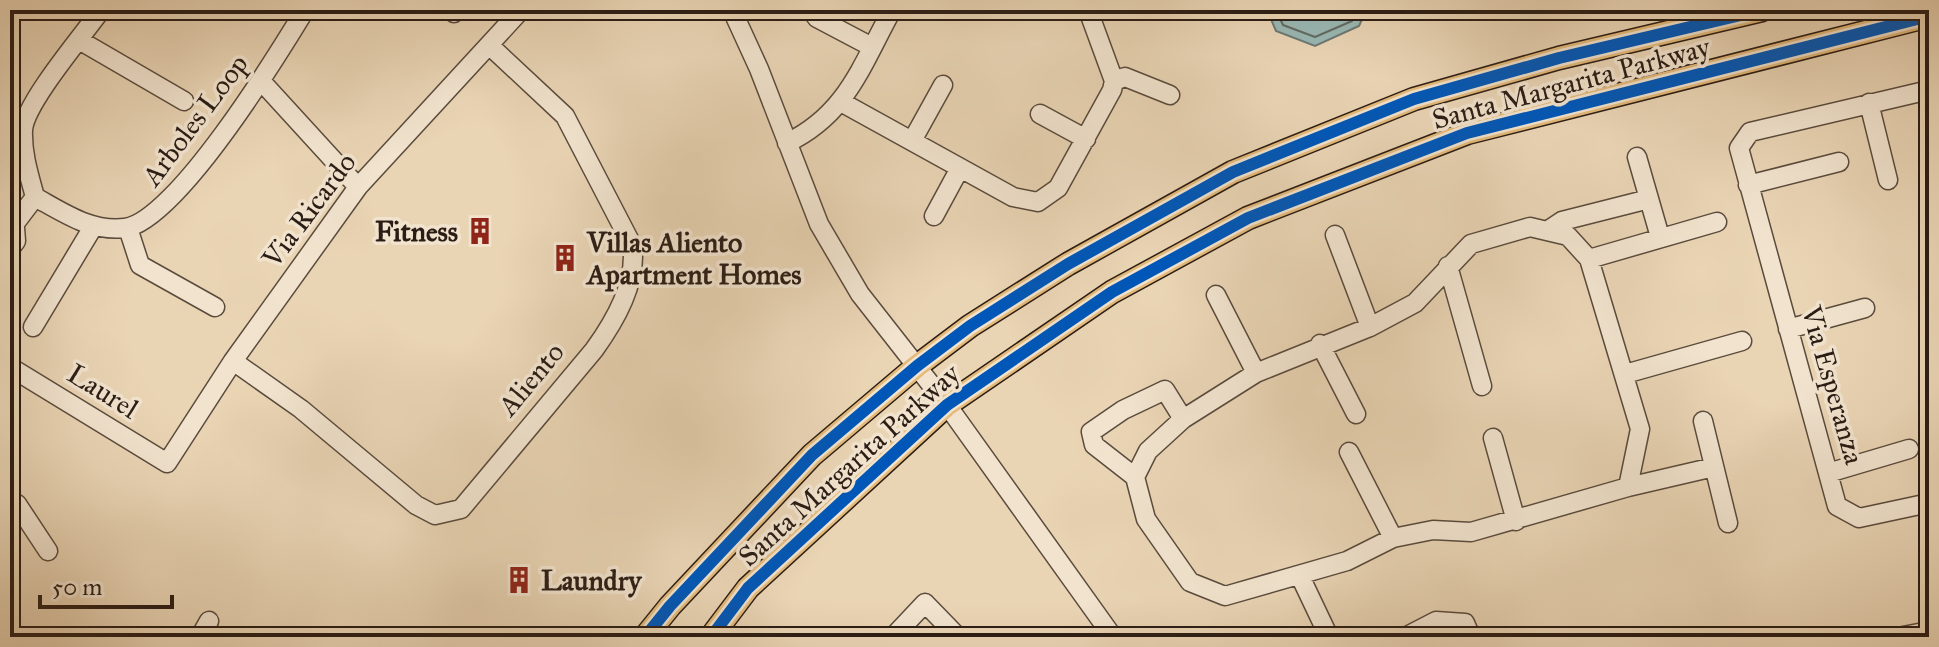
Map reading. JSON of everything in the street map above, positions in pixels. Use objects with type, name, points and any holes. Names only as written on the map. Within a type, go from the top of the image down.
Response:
[{"type":"main road","name":"Santa Margarita Parkway","points":[[645,637],[670,606],[812,455],[917,366],[970,326],[1068,264],[1233,172],[1414,99],[1559,58],[1762,10]]},
{"type":"main road","name":"Santa Margarita Parkway","points":[[711,637],[748,588],[947,405],[996,368],[1112,292],[1248,218],[1426,147],[1551,110],[1929,16]]},
{"type":"street","points":[[101,10],[25,119],[19,170],[35,197],[93,227],[128,228],[140,265],[215,307]]},
{"type":"street","name":"Arboles Loop","points":[[128,228],[163,209],[262,82],[305,10]]},
{"type":"street","name":"Via Ricardo","points":[[167,463],[233,361],[358,187],[521,10]]},
{"type":"street","points":[[732,10],[759,69],[819,224],[843,267],[860,294],[947,405],[1113,637]]},
{"type":"street","points":[[811,10],[817,18],[872,47]]},
{"type":"street","points":[[787,143],[819,127],[841,102],[892,10]]},
{"type":"street","points":[[1088,10],[1114,81]]},
{"type":"street","points":[[79,40],[184,101]]},
{"type":"street","name":"Aliento","points":[[233,361],[301,409],[416,505],[435,515],[461,509],[594,350],[613,325],[631,276],[635,260],[632,245],[565,116],[489,45]]},
{"type":"street","points":[[841,102],[1013,197],[1038,202],[1058,188],[1114,81],[1125,77],[1170,95]]},
{"type":"street","points":[[262,82],[358,187]]},
{"type":"street","points":[[912,141],[943,85]]},
{"type":"street","name":"Via Esperanza","points":[[1929,90],[1750,132],[1739,148],[1837,506],[1848,515],[1859,518],[1929,503]]},
{"type":"street","points":[[1869,103],[1888,180]]},
{"type":"street","points":[[1040,114],[1086,139]]},
{"type":"street","points":[[1637,157],[1660,237]]},
{"type":"street","points":[[1748,185],[1839,162]]},
{"type":"street","points":[[934,216],[960,168]]},
{"type":"street","points":[[10,249],[16,241],[12,229],[35,197]]},
{"type":"street","points":[[1550,229],[1562,221],[1649,199]]},
{"type":"street","points":[[1589,259],[1717,222]]},
{"type":"street","points":[[33,327],[93,227]]},
{"type":"street","points":[[1135,477],[1148,451],[1183,419],[1256,373],[1320,344],[1370,327],[1415,303],[1471,244],[1530,227],[1550,229],[1568,236],[1589,259],[1640,429],[1628,487]]},
{"type":"street","points":[[1335,235],[1370,327]]},
{"type":"street","points":[[1448,266],[1482,386]]},
{"type":"street","points":[[1216,295],[1256,373]]},
{"type":"street","points":[[1788,329],[1865,308]]},
{"type":"street","points":[[1625,374],[1742,341]]},
{"type":"street","points":[[1320,344],[1356,414]]},
{"type":"street","name":"Laurel","points":[[10,367],[167,463]]},
{"type":"street","points":[[1183,419],[1165,390],[1123,410],[1091,432],[1094,445],[1135,477],[1146,519],[1190,582],[1225,596],[1347,561],[1393,538],[1433,530],[1471,532],[1628,487],[1714,467]]},
{"type":"street","points":[[1703,421],[1728,523]]},
{"type":"street","points":[[1493,438],[1516,521]]},
{"type":"street","points":[[1828,473],[1909,449]]},
{"type":"street","points":[[1349,452],[1393,538]]},
{"type":"street","points":[[10,500],[17,504],[48,551]]},
{"type":"street","points":[[1300,576],[1329,637]]},
{"type":"street","points":[[893,637],[925,603],[958,637]]},
{"type":"street","points":[[1405,637],[1436,621],[1468,630]]},
{"type":"street","points":[[1898,637],[1929,631]]},
{"type":"water","points":[[1267,10],[1378,10],[1363,17],[1359,26],[1315,46],[1276,31]]},
{"type":"cycle path","points":[[645,637],[670,606],[812,455],[917,366],[970,326],[1068,264],[1233,172],[1414,99],[1559,58],[1762,10]]},
{"type":"cycle path","points":[[711,637],[748,588],[947,405],[1112,292],[1248,218],[1467,133],[1929,16]]},
{"type":"place","name":"Fitness","points":[[480,231]]},
{"type":"place","name":"Villas Aliento Apartment Homes","points":[[565,258]]},
{"type":"place","name":"Laundry","points":[[519,580]]}]
